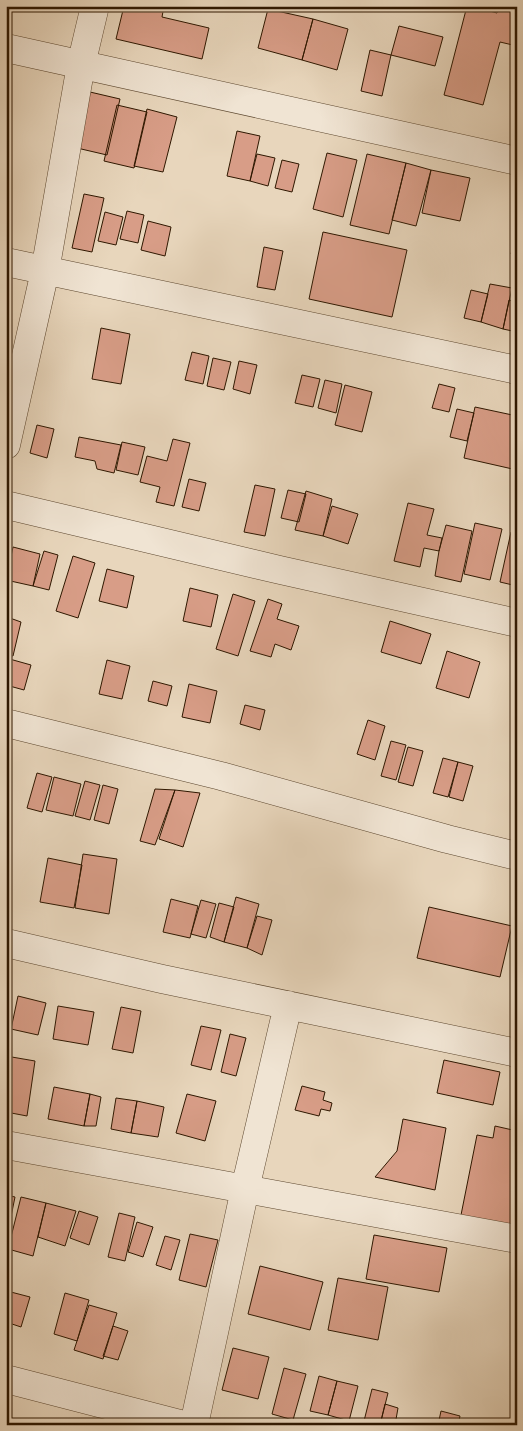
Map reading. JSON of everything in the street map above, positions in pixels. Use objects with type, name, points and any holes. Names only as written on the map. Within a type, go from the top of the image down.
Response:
[{"type":"street","points":[[6,445],[45,271],[81,65],[94,6]]},
{"type":"street","points":[[6,48],[517,161]]},
{"type":"street","points":[[6,262],[517,370]]},
{"type":"street","points":[[6,505],[280,570],[517,622]]},
{"type":"street","points":[[6,723],[221,776],[447,839],[517,856]]},
{"type":"street","points":[[6,943],[517,1053]]},
{"type":"street","points":[[194,1425],[245,1189],[288,1005]]},
{"type":"street","points":[[6,1145],[517,1239]]},
{"type":"street","points":[[6,1379],[184,1425]]},
{"type":"building","points":[[124,6],[164,6],[162,17],[209,28],[202,59],[116,39]]},
{"type":"building","points":[[467,6],[497,13],[499,6],[517,6],[517,46],[500,42],[483,105],[444,95]]},
{"type":"building","points":[[268,9],[313,19],[302,60],[258,48]]},
{"type":"building","points":[[313,19],[348,29],[337,70],[302,60]]},
{"type":"building","points":[[399,26],[443,37],[435,66],[391,55]]},
{"type":"building","points":[[370,50],[391,55],[382,96],[361,91]]},
{"type":"building","points":[[90,92],[120,99],[107,155],[77,148]]},
{"type":"building","points":[[117,105],[147,112],[134,168],[104,161]]},
{"type":"building","points":[[147,109],[177,117],[163,172],[134,166]]},
{"type":"building","points":[[237,131],[260,136],[250,181],[227,176]]},
{"type":"building","points":[[327,153],[357,160],[343,217],[313,209]]},
{"type":"building","points":[[257,154],[275,158],[268,186],[250,181]]},
{"type":"building","points":[[367,154],[406,163],[389,234],[350,225]]},
{"type":"building","points":[[282,160],[299,164],[292,192],[275,188]]},
{"type":"building","points":[[406,163],[431,170],[416,226],[392,220]]},
{"type":"building","points":[[431,170],[470,178],[460,221],[422,213]]},
{"type":"building","points":[[84,194],[104,198],[92,252],[72,248]]},
{"type":"building","points":[[127,211],[144,215],[138,243],[120,239]]},
{"type":"building","points":[[105,212],[123,217],[116,245],[98,241]]},
{"type":"building","points":[[148,221],[171,227],[165,256],[141,250]]},
{"type":"building","points":[[517,229],[517,256],[511,254]]},
{"type":"building","points":[[323,232],[407,250],[392,317],[309,299]]},
{"type":"building","points":[[264,247],[283,251],[275,290],[257,287]]},
{"type":"building","points":[[490,284],[512,288],[503,329],[481,322]]},
{"type":"building","points":[[471,290],[488,294],[481,322],[464,318]]},
{"type":"building","points":[[509,300],[517,302],[517,332],[503,329]]},
{"type":"building","points":[[101,328],[130,334],[121,384],[92,379]]},
{"type":"building","points":[[192,352],[209,356],[203,384],[185,380]]},
{"type":"building","points":[[213,358],[231,362],[224,390],[207,386]]},
{"type":"building","points":[[239,361],[257,365],[250,394],[233,389]]},
{"type":"building","points":[[302,375],[320,379],[313,407],[295,403]]},
{"type":"building","points":[[325,380],[342,384],[336,413],[318,408]]},
{"type":"building","points":[[439,384],[455,388],[449,412],[432,408]]},
{"type":"building","points":[[345,385],[372,392],[362,432],[335,425]]},
{"type":"building","points":[[475,407],[517,416],[517,470],[464,458]]},
{"type":"building","points":[[457,409],[474,413],[467,441],[450,437]]},
{"type":"building","points":[[37,425],[54,429],[47,458],[30,453]]},
{"type":"building","points":[[79,437],[121,445],[114,473],[97,469],[95,461],[75,457]]},
{"type":"building","points":[[173,439],[190,443],[174,506],[156,502],[160,487],[140,482],[147,456],[167,461]]},
{"type":"building","points":[[122,442],[145,447],[138,475],[116,470]]},
{"type":"building","points":[[189,479],[206,483],[199,511],[182,507]]},
{"type":"building","points":[[255,485],[275,489],[265,536],[244,532]]},
{"type":"building","points":[[288,490],[306,494],[299,522],[281,518]]},
{"type":"building","points":[[306,491],[332,499],[323,536],[295,530]]},
{"type":"building","points":[[408,503],[434,509],[427,535],[442,538],[439,551],[424,548],[420,567],[394,561]]},
{"type":"building","points":[[332,506],[358,514],[348,544],[323,536]]},
{"type":"building","points":[[475,523],[502,529],[490,580],[464,574]]},
{"type":"building","points":[[446,525],[472,531],[461,582],[435,576]]},
{"type":"building","points":[[511,532],[517,533],[517,586],[500,582]]},
{"type":"building","points":[[13,547],[40,554],[33,586],[6,580]]},
{"type":"building","points":[[44,551],[58,555],[49,590],[33,586]]},
{"type":"building","points":[[73,556],[95,563],[78,618],[56,611]]},
{"type":"building","points":[[107,569],[134,576],[127,608],[99,601]]},
{"type":"building","points":[[190,588],[218,595],[211,627],[183,621]]},
{"type":"building","points":[[233,594],[255,601],[238,656],[216,649]]},
{"type":"building","points":[[268,599],[282,604],[277,619],[299,626],[291,650],[275,644],[271,657],[250,651]]},
{"type":"building","points":[[7,617],[21,622],[13,656],[6,655]]},
{"type":"building","points":[[390,621],[431,634],[421,664],[381,652]]},
{"type":"building","points":[[447,651],[480,662],[469,698],[436,688]]},
{"type":"building","points":[[6,658],[31,665],[24,690],[6,685]]},
{"type":"building","points":[[107,660],[130,666],[122,699],[99,694]]},
{"type":"building","points":[[153,681],[172,686],[167,706],[148,701]]},
{"type":"building","points":[[189,684],[217,691],[210,723],[182,717]]},
{"type":"building","points":[[245,705],[265,710],[260,730],[240,724]]},
{"type":"building","points":[[368,720],[385,726],[375,760],[357,754]]},
{"type":"building","points":[[391,741],[406,745],[396,780],[381,776]]},
{"type":"building","points":[[408,747],[423,751],[413,786],[398,782]]},
{"type":"building","points":[[443,758],[458,762],[448,797],[433,793]]},
{"type":"building","points":[[458,762],[473,766],[463,801],[449,797]]},
{"type":"building","points":[[37,773],[52,777],[42,812],[27,808]]},
{"type":"building","points":[[54,777],[81,784],[73,816],[46,810]]},
{"type":"building","points":[[85,781],[100,785],[90,820],[75,816]]},
{"type":"building","points":[[103,785],[118,789],[109,824],[94,820]]},
{"type":"building","points":[[155,789],[175,790],[155,845],[140,841]]},
{"type":"building","points":[[175,790],[200,793],[183,847],[159,839]]},
{"type":"building","points":[[83,854],[117,859],[109,914],[75,908]]},
{"type":"building","points":[[48,858],[82,865],[74,908],[40,902]]},
{"type":"building","points":[[236,897],[259,904],[247,948],[224,942]]},
{"type":"building","points":[[171,899],[198,906],[190,938],[163,932]]},
{"type":"building","points":[[201,900],[216,904],[206,938],[191,934]]},
{"type":"building","points":[[219,903],[234,907],[224,942],[210,937]]},
{"type":"building","points":[[429,907],[512,926],[500,977],[417,958]]},
{"type":"building","points":[[257,916],[272,920],[262,955],[247,948]]},
{"type":"building","points":[[18,996],[46,1003],[38,1035],[11,1029]]},
{"type":"building","points":[[58,1006],[94,1012],[88,1045],[53,1039]]},
{"type":"building","points":[[121,1007],[141,1011],[133,1053],[112,1049]]},
{"type":"building","points":[[201,1026],[221,1030],[211,1070],[191,1065]]},
{"type":"building","points":[[230,1034],[246,1038],[236,1076],[221,1072]]},
{"type":"building","points":[[6,1056],[35,1061],[27,1116],[6,1112]]},
{"type":"building","points":[[444,1060],[500,1072],[493,1105],[437,1093]]},
{"type":"building","points":[[302,1086],[325,1092],[323,1100],[332,1103],[330,1111],[321,1109],[319,1116],[295,1110]]},
{"type":"building","points":[[54,1087],[90,1094],[84,1126],[48,1119]]},
{"type":"building","points":[[90,1094],[101,1097],[96,1126],[84,1126]]},
{"type":"building","points":[[187,1094],[216,1101],[205,1141],[176,1133]]},
{"type":"building","points":[[116,1098],[137,1101],[131,1133],[111,1129]]},
{"type":"building","points":[[137,1101],[164,1107],[158,1137],[131,1133]]},
{"type":"building","points":[[403,1119],[446,1128],[435,1190],[375,1177],[397,1151]]},
{"type":"building","points":[[495,1126],[517,1131],[517,1231],[460,1220],[477,1135],[493,1138]]},
{"type":"building","points":[[6,1195],[15,1197],[6,1241]]},
{"type":"building","points":[[21,1197],[46,1203],[33,1256],[8,1249]]},
{"type":"building","points":[[46,1203],[76,1211],[65,1246],[38,1237]]},
{"type":"building","points":[[79,1211],[98,1217],[89,1245],[70,1238]]},
{"type":"building","points":[[119,1213],[135,1217],[125,1261],[108,1257]]},
{"type":"building","points":[[137,1222],[153,1227],[143,1257],[128,1252]]},
{"type":"building","points":[[190,1234],[218,1240],[206,1287],[179,1280]]},
{"type":"building","points":[[374,1235],[447,1248],[439,1292],[366,1279]]},
{"type":"building","points":[[165,1236],[180,1240],[171,1270],[156,1265]]},
{"type":"building","points":[[260,1266],[323,1282],[310,1330],[248,1314]]},
{"type":"building","points":[[338,1278],[388,1287],[378,1340],[328,1330]]},
{"type":"building","points":[[7,1291],[30,1297],[21,1327],[6,1322]]},
{"type":"building","points":[[65,1293],[89,1300],[77,1341],[54,1334]]},
{"type":"building","points":[[89,1305],[117,1313],[103,1359],[74,1350]]},
{"type":"building","points":[[113,1326],[128,1331],[118,1360],[103,1356]]},
{"type":"building","points":[[233,1348],[269,1357],[258,1399],[222,1390]]},
{"type":"building","points":[[284,1368],[306,1374],[293,1420],[272,1414]]},
{"type":"building","points":[[319,1376],[337,1381],[328,1415],[310,1411]]},
{"type":"building","points":[[337,1381],[358,1386],[349,1421],[328,1415]]},
{"type":"building","points":[[372,1389],[388,1393],[380,1425],[363,1425]]},
{"type":"building","points":[[385,1404],[398,1408],[395,1425],[380,1425]]},
{"type":"building","points":[[441,1411],[460,1416],[458,1425],[438,1425]]},
{"type":"building","points":[[489,1420],[510,1424],[510,1425],[489,1425]]}]
